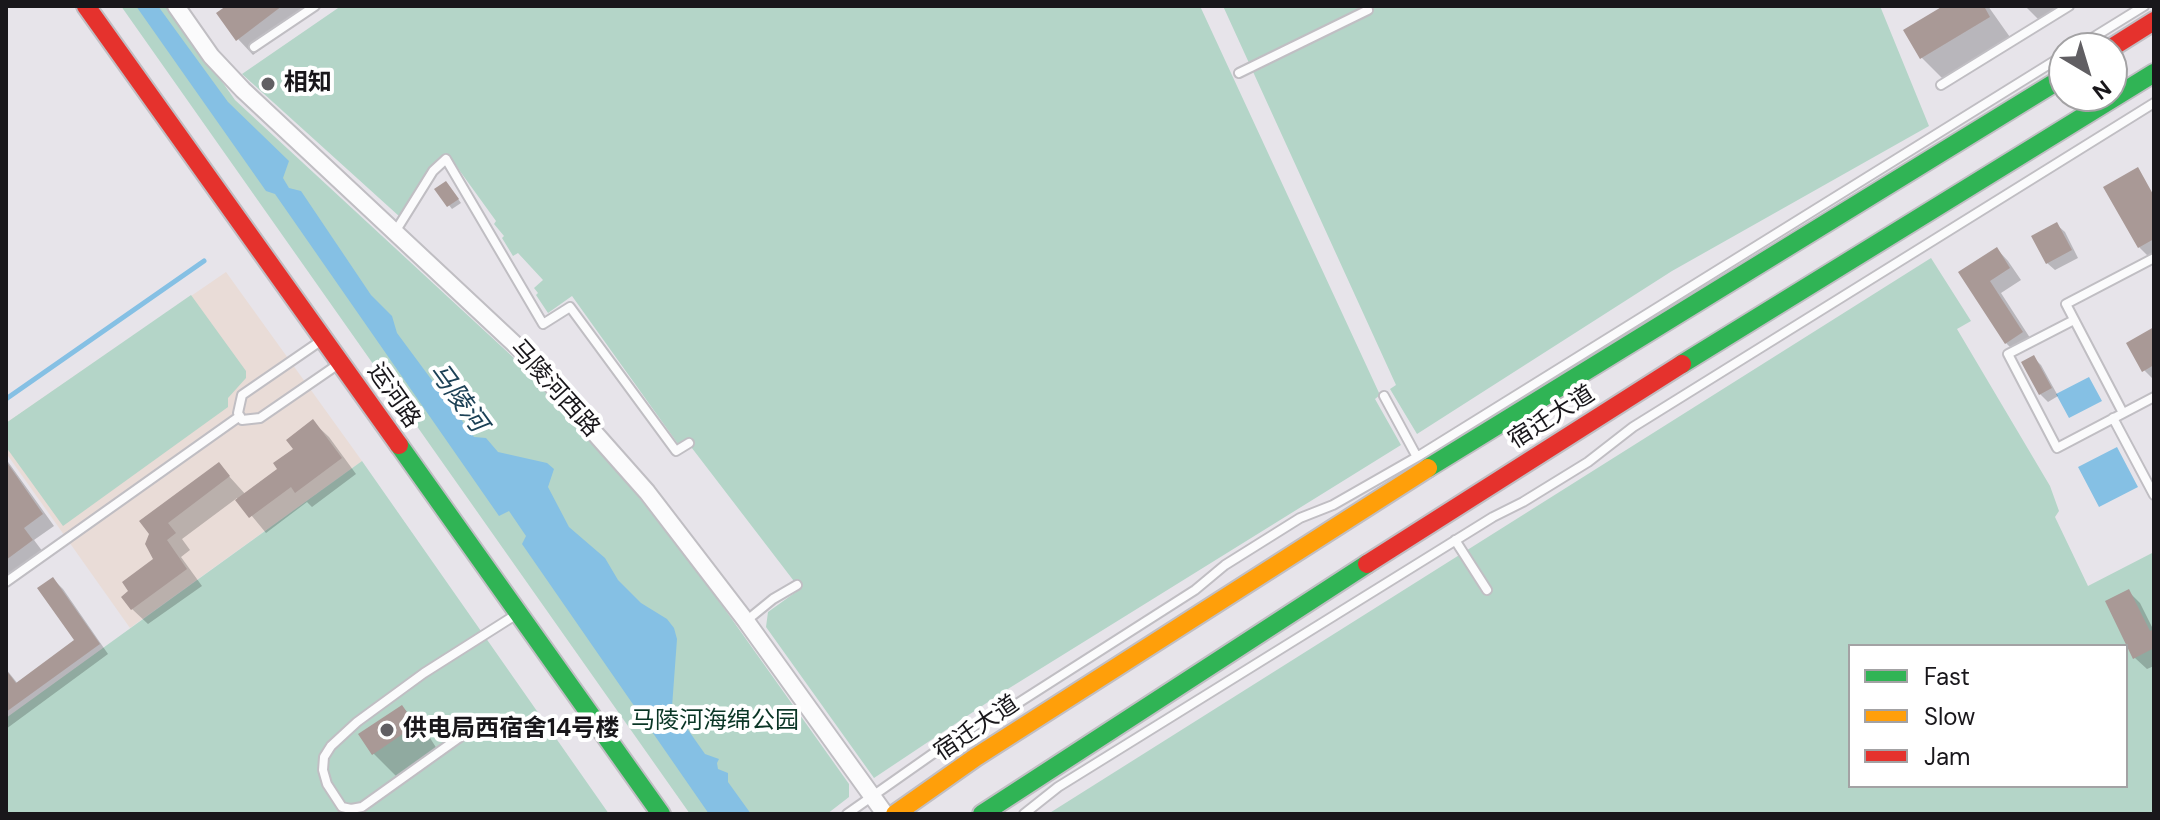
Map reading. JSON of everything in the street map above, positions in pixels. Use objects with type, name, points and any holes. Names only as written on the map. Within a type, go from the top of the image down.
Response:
[{"type":"main road","name":"运河路","points":[[86,6],[661,814]]},
{"type":"main road","points":[[2128,37],[2154,21]]},
{"type":"main road","name":"宿迁大道","points":[[982,814],[1442,515],[1839,265],[2154,73]]},
{"type":"main road","name":"宿迁大道","points":[[895,814],[976,757],[1424,470],[2048,87]]},
{"type":"street","name":"马陵河西路","points":[[176,6],[211,56],[247,95],[522,351],[647,492],[746,621],[885,814]]},
{"type":"lane","points":[[254,47],[315,6]]},
{"type":"lane","points":[[1941,85],[2069,6]]},
{"type":"lane","points":[[2102,32],[2144,6]]},
{"type":"lane","points":[[1239,73],[1368,10]]},
{"type":"lane","points":[[847,814],[968,729],[1015,705],[1195,590],[1225,565],[1300,518],[1333,505],[1417,457],[2048,65]]},
{"type":"lane","points":[[1024,814],[1058,787],[1455,540],[1588,462],[1633,427],[2154,103]]},
{"type":"lane","points":[[395,232],[433,171],[446,159],[543,324],[570,307],[676,451],[689,443]]},
{"type":"lane","points":[[2123,413],[2066,304],[2154,258]]},
{"type":"lane","points":[[2074,320],[2008,354],[2057,448],[2154,397]]},
{"type":"lane","points":[[323,339],[242,395],[238,413],[242,420],[260,418],[340,363]]},
{"type":"lane","points":[[1384,396],[1417,457]]},
{"type":"lane","points":[[6,582],[240,416]]},
{"type":"lane","points":[[2113,418],[2154,495]]},
{"type":"lane","points":[[1455,540],[1487,590]]},
{"type":"lane","points":[[746,621],[773,599],[797,585]]},
{"type":"lane","points":[[481,722],[362,807],[342,807],[327,784],[323,770],[324,757],[331,746],[357,722],[424,673],[518,614]]},
{"type":"shaded area","points":[[226,272],[362,461],[130,628],[6,453],[6,423]]},
{"type":"green space","name":"马陵河海绵公园","points":[[121,6],[169,6],[235,100],[528,371],[624,478],[709,587],[849,784],[849,797],[827,814],[690,814]]},
{"type":"green space","points":[[341,6],[1200,6],[1380,395],[1375,399],[1401,445],[1003,692],[874,778],[766,627],[768,612],[800,589],[685,439],[678,444],[572,296],[548,313],[534,288],[543,280],[518,253],[513,256],[502,238],[504,236],[494,224],[496,221],[449,156],[400,217],[242,74]]},
{"type":"green space","points":[[1223,6],[1880,6],[1929,126],[1672,271],[1417,434],[1390,389],[1396,385]]},
{"type":"green space","points":[[1931,258],[1971,321],[1957,329],[2050,486],[2059,511],[2055,517],[2088,586],[2154,552],[2154,814],[1048,814]]},
{"type":"green space","points":[[191,295],[246,371],[246,378],[228,398],[228,407],[63,526],[6,447],[6,423]]},
{"type":"green space","points":[[362,461],[609,814],[6,814],[6,718]]},
{"type":"water","points":[[136,6],[158,6],[228,102],[289,161],[283,178],[289,188],[301,191],[371,295],[392,316],[397,333],[474,437],[486,438],[498,452],[547,463],[554,469],[548,487],[569,527],[605,558],[618,580],[641,603],[667,619],[674,628],[677,639],[672,707],[705,754],[719,759],[718,769],[728,773],[728,782],[751,814],[709,814],[522,544],[526,536],[509,511],[499,516],[275,194],[266,191]]},
{"type":"water","points":[[2089,377],[2102,401],[2069,418],[2056,394]]},
{"type":"water","points":[[2117,447],[2138,487],[2099,507],[2078,467]]},
{"type":"building","points":[[226,6],[282,6],[236,41],[216,13]]},
{"type":"building","points":[[1943,6],[1984,6],[1990,17],[1920,59],[1903,30]]},
{"type":"building","points":[[2138,167],[2154,196],[2154,239],[2138,248],[2103,187]]},
{"type":"building","points":[[446,181],[459,199],[447,207],[434,189]]},
{"type":"building","points":[[2057,222],[2072,250],[2046,264],[2031,236]]},
{"type":"building","points":[[1997,247],[2010,268],[1990,281],[2023,332],[2005,344],[1958,272]]},
{"type":"building","points":[[2154,327],[2154,365],[2142,372],[2126,343]]},
{"type":"building","points":[[2034,355],[2052,388],[2039,395],[2021,362]]},
{"type":"building","points":[[313,419],[342,458],[295,493],[291,487],[249,518],[235,500],[277,469],[273,463],[293,449],[286,440]]},
{"type":"building","points":[[6,461],[43,514],[24,528],[33,540],[6,560]]},
{"type":"building","points":[[219,462],[230,476],[168,523],[176,533],[167,540],[187,569],[131,610],[121,597],[128,591],[122,582],[153,559],[145,544],[149,534],[139,521]]},
{"type":"building","points":[[53,577],[100,644],[6,712],[6,670],[16,683],[74,640],[37,588]]},
{"type":"building","points":[[2129,589],[2150,631],[2154,629],[2154,648],[2133,659],[2105,601]]},
{"type":"building","name":"供电局西宿舍14号楼","points":[[402,705],[416,725],[372,755],[358,734]]},
{"type":"waterway","points":[[6,399],[204,261]]},
{"type":"traffic: fast","points":[[1682,364],[2154,73]]},
{"type":"traffic: fast","points":[[1428,468],[2048,87]]},
{"type":"traffic: fast","points":[[399,445],[661,814]]},
{"type":"traffic: fast","points":[[982,814],[1367,564]]},
{"type":"traffic: slow","points":[[895,814],[976,757],[1428,468]]},
{"type":"traffic: jam","points":[[86,6],[399,445]]},
{"type":"traffic: jam","points":[[2128,37],[2154,21]]},
{"type":"traffic: jam","points":[[1367,564],[1682,364]]},
{"type":"place","name":"相知","points":[[268,84]]},
{"type":"place","name":"供电局西宿舍14号楼","points":[[387,730]]},
{"type":"water label","name":"马陵河","points":[[457,398]]}]
